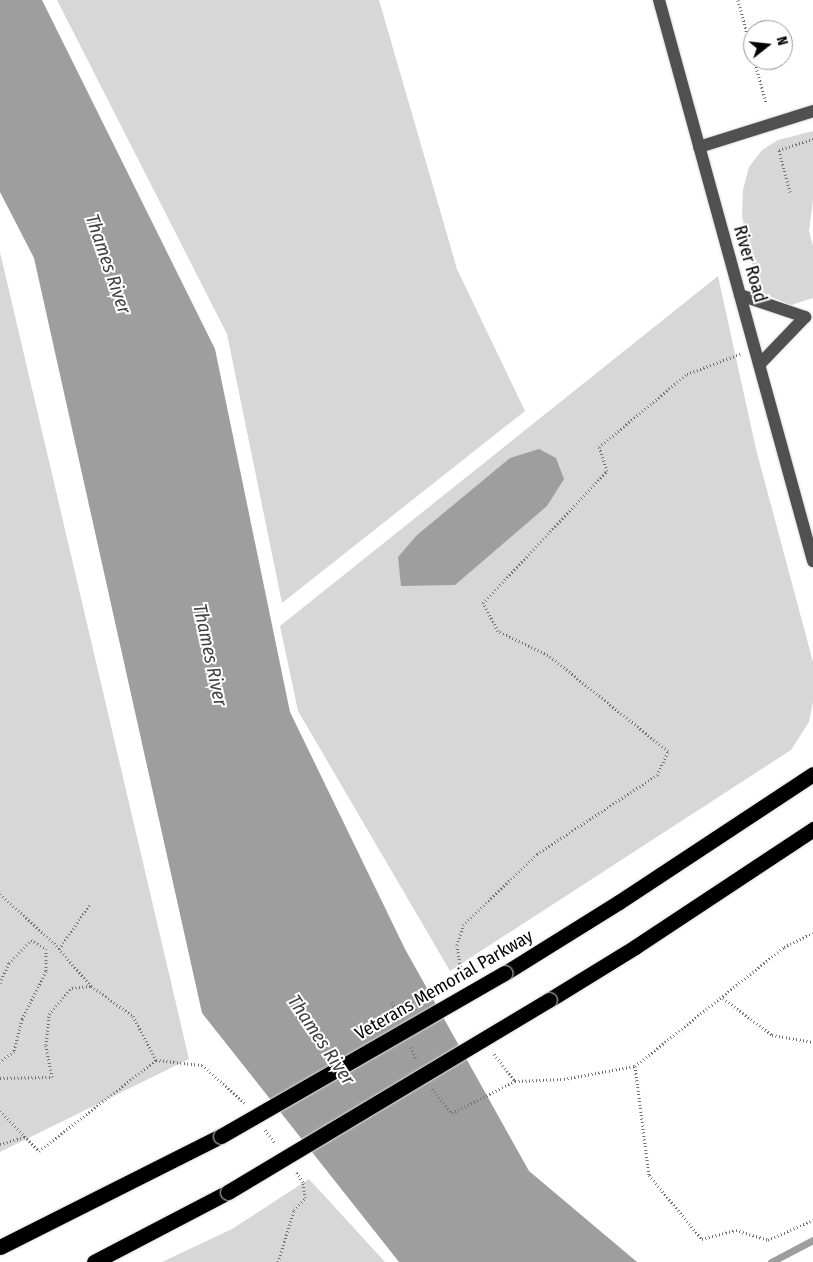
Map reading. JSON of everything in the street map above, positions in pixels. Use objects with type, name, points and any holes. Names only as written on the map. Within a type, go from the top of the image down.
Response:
[{"type":"highway","name":"Veterans Memorial Parkway","points":[[0,1247],[221,1136],[504,972],[619,902],[813,774]]},
{"type":"highway","points":[[94,1262],[228,1192],[549,1000],[635,947],[813,829]]},
{"type":"street","name":"River Road","points":[[660,0],[759,365],[811,541],[813,562]]},
{"type":"street","points":[[699,147],[813,111]]},
{"type":"street","points":[[740,295],[809,316],[759,365]]},
{"type":"path","points":[[738,0],[743,20]]},
{"type":"path","points":[[757,70],[766,102]]},
{"type":"path","points":[[790,192],[779,150],[813,140]]},
{"type":"path","points":[[462,982],[456,945],[463,925],[537,854],[657,775],[668,750],[548,654],[498,632],[483,603],[607,471],[599,447],[687,374],[755,348]]},
{"type":"path","points":[[0,894],[59,949],[91,986],[133,1016],[156,1060]]},
{"type":"path","points":[[59,949],[90,904]]},
{"type":"path","points":[[429,1084],[438,1100],[452,1113],[516,1081],[564,1079],[635,1066],[723,998],[784,947],[813,933]]},
{"type":"path","points":[[0,983],[9,964],[30,940],[46,948],[46,971],[22,1020],[14,1051],[0,1062]]},
{"type":"path","points":[[0,1078],[52,1078],[46,1045],[49,1014],[72,988],[91,986]]},
{"type":"path","points":[[723,998],[772,1035],[813,1042]]},
{"type":"path","points":[[392,1002],[399,1018]]},
{"type":"path","points":[[409,1042],[420,1067]]},
{"type":"path","points":[[492,1051],[516,1081]]},
{"type":"path","points":[[0,1111],[39,1151],[156,1060],[202,1065],[219,1077],[248,1106]]},
{"type":"path","points":[[635,1066],[649,1175],[702,1239],[736,1230],[768,1240],[813,1220]]},
{"type":"path","points":[[259,1122],[281,1152]]},
{"type":"path","points":[[0,1144],[25,1136]]},
{"type":"path","points":[[278,1262],[294,1210],[305,1198],[304,1182],[292,1167]]},
{"type":"shaded area","points":[[57,0],[379,0],[457,269],[525,411],[282,603],[227,334]]},
{"type":"shaded area","points":[[813,131],[813,200],[809,231],[813,246],[813,298],[791,305],[758,291],[742,216],[743,190],[749,167],[762,150],[778,140]]},
{"type":"shaded area","points":[[0,252],[189,1059],[0,1152]]},
{"type":"shaded area","points":[[718,276],[756,449],[813,662],[813,702],[809,722],[791,750],[450,971],[298,711],[280,626]]},
{"type":"shaded area","points":[[309,1179],[385,1262],[162,1262],[232,1229]]},
{"type":"water","name":"Thames River","points":[[0,0],[42,0],[215,349],[290,712],[405,949],[529,1171],[637,1262],[399,1262],[202,1013],[34,258],[0,192]]},
{"type":"water","points":[[539,449],[556,458],[564,479],[547,506],[455,585],[401,586],[398,557],[417,535],[510,458]]},
{"type":"waterway","points":[[771,1262],[813,1240]]}]
